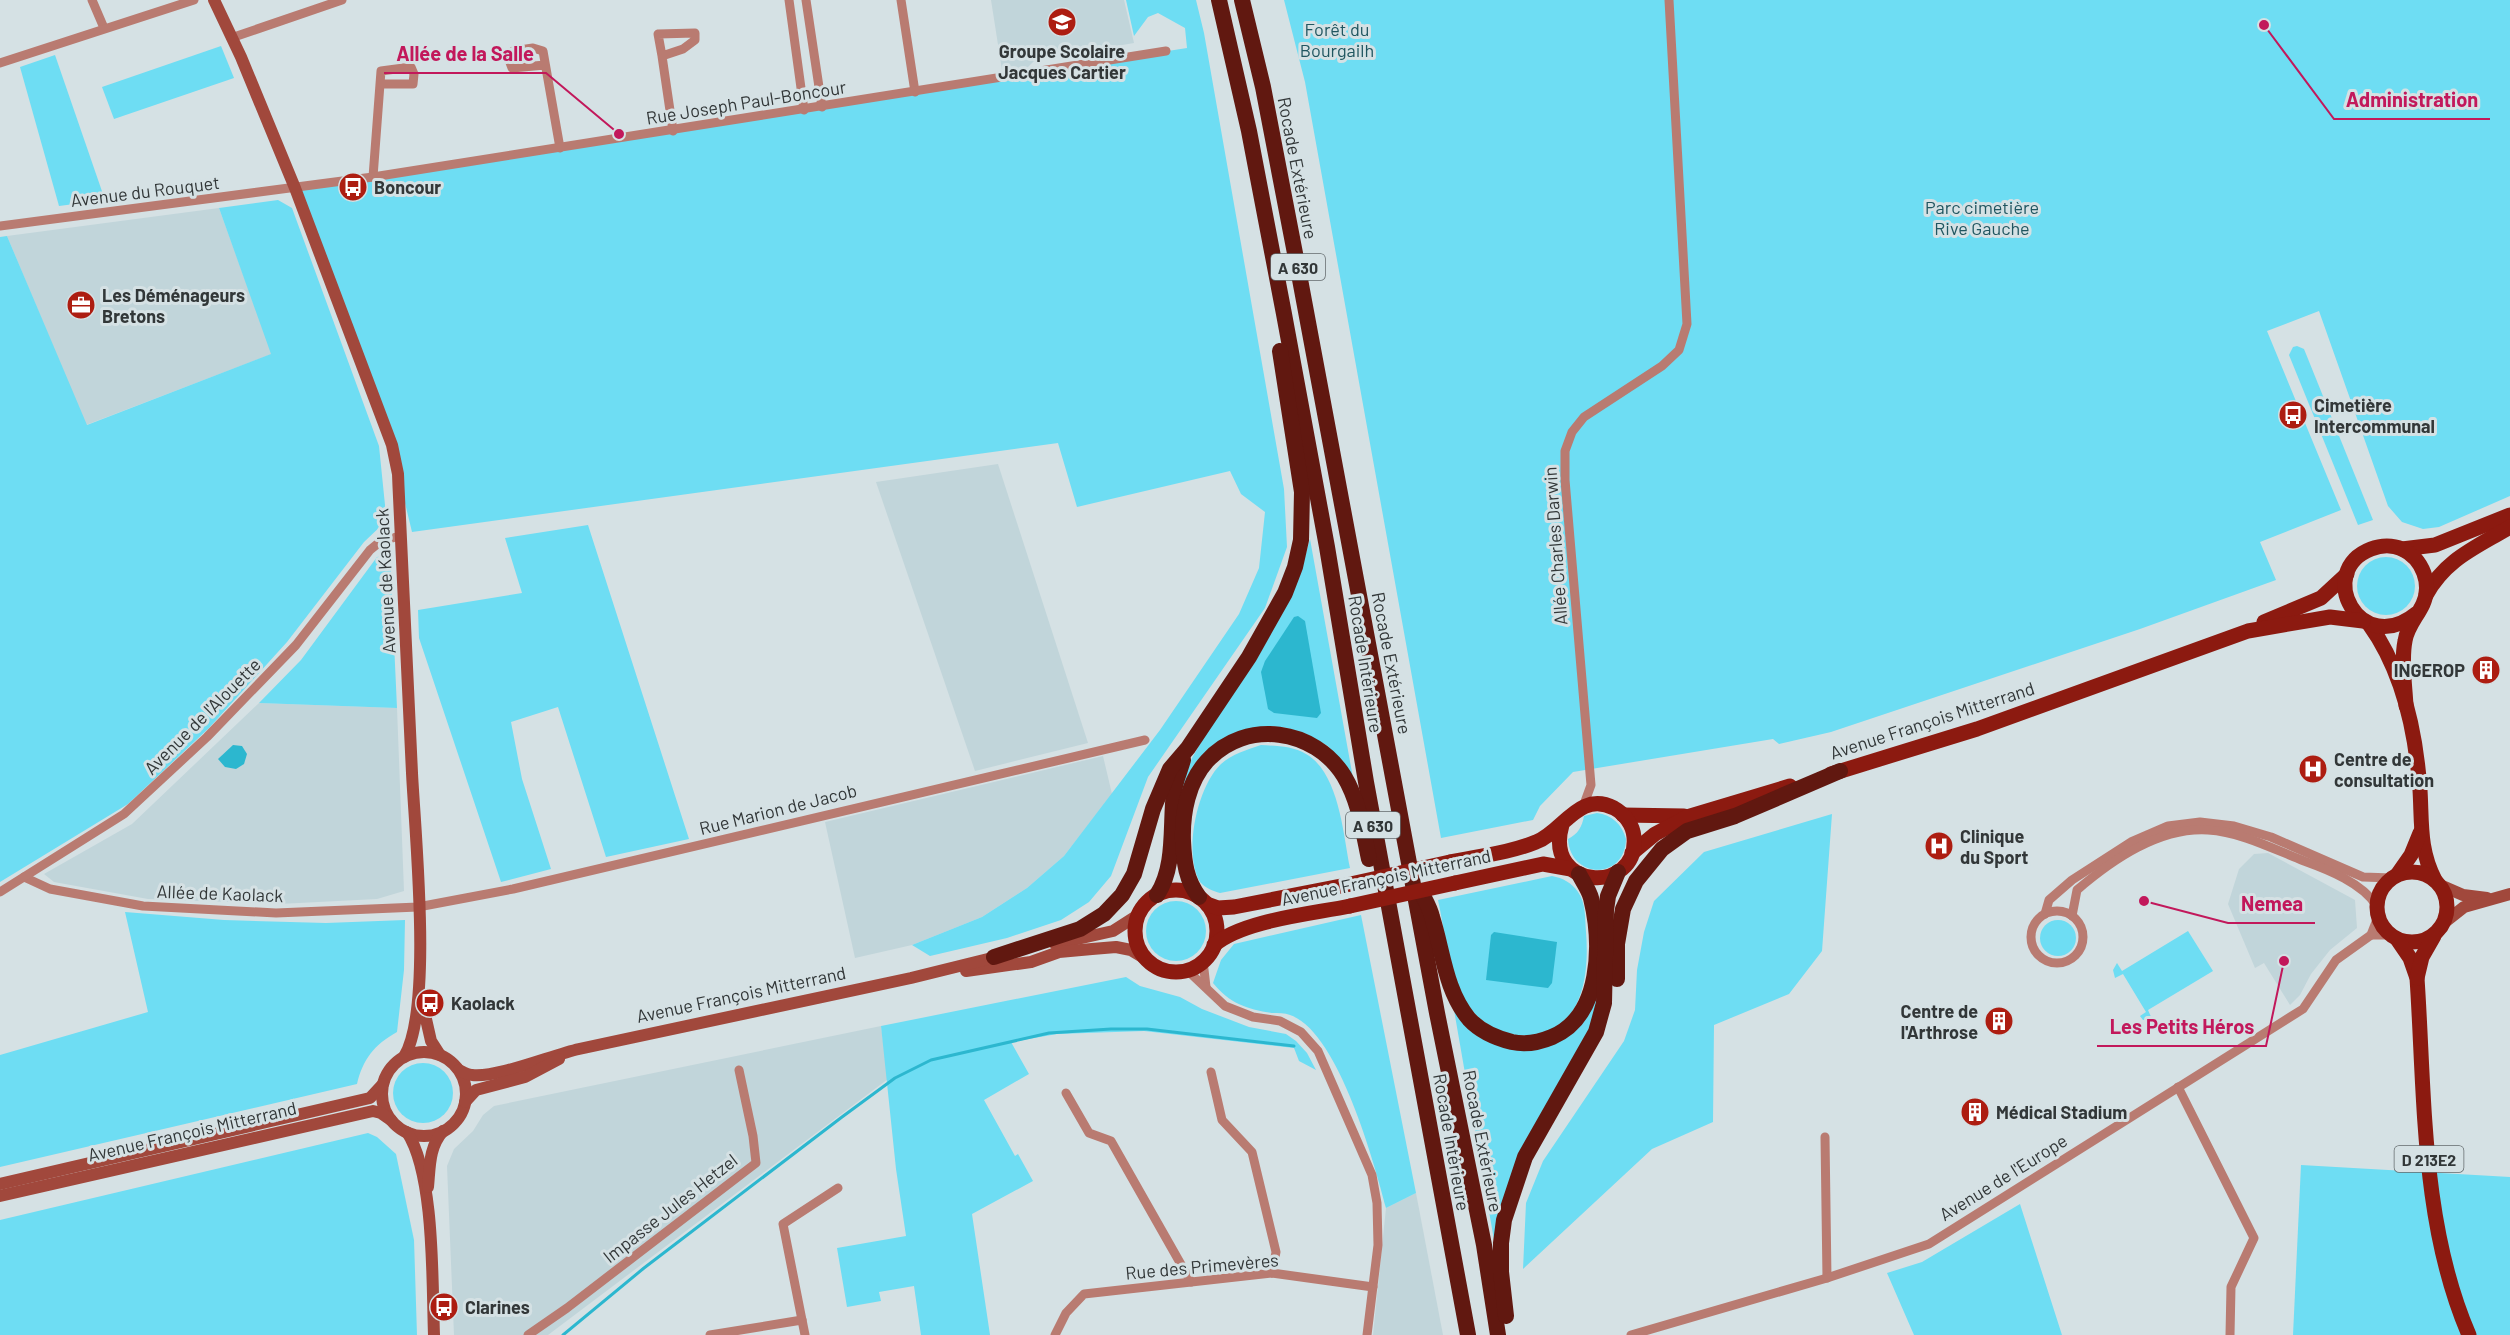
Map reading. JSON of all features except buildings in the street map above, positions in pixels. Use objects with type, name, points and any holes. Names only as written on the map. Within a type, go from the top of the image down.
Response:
[{"type":"highway","name":"Rocade Intérieure","points":[[1219,0],[1249,131],[1284,314],[1327,547],[1365,782],[1468,1335]]},
{"type":"highway","name":"Rocade Extérieure","points":[[1242,0],[1263,87],[1484,1245],[1498,1335]]},
{"type":"highway","points":[[994,957],[1080,929],[1104,914],[1122,895],[1134,874],[1161,787],[1170,769],[1188,748],[1249,657],[1269,622],[1295,567],[1301,540],[1302,492],[1277,336],[1284,314]]},
{"type":"highway","points":[[1203,901],[1191,886],[1185,870],[1182,832],[1193,781],[1207,761],[1228,745],[1260,734],[1279,734],[1308,742],[1333,761],[1352,792],[1409,1016]]},
{"type":"highway","points":[[1157,895],[1164,884],[1167,869],[1174,789],[1188,748]]},
{"type":"highway","points":[[1574,1073],[1590,1054],[1602,1034],[1613,1004],[1617,944],[1623,909],[1636,881],[1650,862],[1668,844],[1687,831],[1735,816],[1840,771]]},
{"type":"highway","points":[[1410,866],[1432,916],[1440,952],[1461,1007],[1482,1030],[1498,1038],[1529,1043],[1558,1034],[1569,1025],[1583,1008],[1593,985],[1595,925],[1591,897],[1575,872]]},
{"type":"highway","points":[[1509,1335],[1501,1272],[1504,1220],[1525,1157],[1596,1032],[1604,1003],[1606,910],[1608,896],[1618,872]]},
{"type":"main road","name":"Avenue de Kaolack","points":[[214,0],[295,188],[392,445],[398,474],[418,907],[419,989],[412,1041],[404,1057]]},
{"type":"main road","points":[[2445,922],[2448,903],[2424,856],[2419,775],[2406,705],[2388,653],[2366,622],[2353,612],[2347,600],[2345,587],[2347,574],[2355,559],[2365,551],[2390,546],[2402,549],[2434,546],[2510,515]]},
{"type":"main road","points":[[2406,705],[2405,638],[2434,580],[2450,563],[2510,527]]},
{"type":"main road","points":[[2402,549],[2414,557],[2422,568],[2426,581],[2426,595]]},
{"type":"main road","name":"Avenue François Mitterrand","points":[[911,978],[1031,962],[1059,952],[1116,947],[1131,950],[1156,967],[1169,971],[1187,970],[1203,961],[1214,945],[1223,938],[1241,928],[1543,864],[1599,879],[1618,872],[1627,864],[1632,853],[1655,834],[1687,816],[1977,729],[2248,631],[2283,613],[2321,598],[2347,574]]},
{"type":"main road","points":[[2366,622],[2381,627],[2394,627],[2407,622],[2417,613]]},
{"type":"main road","name":"Avenue François Mitterrand","points":[[2248,631],[2330,617],[2366,622]]},
{"type":"main road","points":[[1583,807],[1593,804],[1604,805],[1623,815],[1687,816]]},
{"type":"main road","name":"Avenue François Mitterrand","points":[[459,1070],[481,1075],[579,1049],[911,978],[1113,931],[1138,915],[1146,903],[1157,895],[1178,890],[1218,908],[1234,907],[1346,885],[1537,842],[1583,807]]},
{"type":"main road","points":[[1623,815],[1633,833],[1632,853]]},
{"type":"main road","points":[[1562,825],[1559,848],[1563,859],[1575,872]]},
{"type":"main road","points":[[2421,830],[2411,855],[2379,895],[2377,911],[2383,927],[2394,937],[2416,943],[2434,936],[2445,922],[2464,907],[2510,894]]},
{"type":"main road","points":[[2394,877],[2416,872],[2463,895],[2492,899]]},
{"type":"main road","points":[[1203,901],[1216,924],[1214,945]]},
{"type":"main road","points":[[1138,915],[1135,938],[1146,959]]},
{"type":"main road","name":"D 213E2","points":[[2417,978],[2422,957],[2434,936]]},
{"type":"main road","name":"D 213E2","points":[[2394,937],[2410,958],[2417,978],[2428,1145],[2436,1220],[2450,1286],[2469,1335]]},
{"type":"main road","name":"Avenue de Kaolack","points":[[419,989],[431,1041],[440,1055]]},
{"type":"main road","name":"Avenue François Mitterrand","points":[[465,1102],[476,1090],[525,1077],[579,1049]]},
{"type":"main road","points":[[427,1197],[416,1149],[407,1132],[391,1120],[384,1109],[382,1084],[394,1064],[416,1052],[440,1055],[459,1070],[465,1085],[465,1102],[455,1122],[435,1140],[432,1148],[427,1197],[434,1335]]},
{"type":"main road","name":"Avenue François Mitterrand","points":[[0,1184],[370,1098],[382,1084]]},
{"type":"main road","name":"Avenue François Mitterrand","points":[[0,1196],[373,1111],[391,1120]]},
{"type":"main road","points":[[407,1132],[425,1135],[443,1131]]},
{"type":"street","points":[[92,0],[104,28]]},
{"type":"street","points":[[0,63],[194,0]]},
{"type":"street","points":[[231,38],[342,0]]},
{"type":"street","points":[[789,0],[804,110]]},
{"type":"street","points":[[806,0],[822,107]]},
{"type":"street","points":[[901,0],[915,92]]},
{"type":"street","name":"Allée Charles Darwin","points":[[1583,807],[1591,785],[1566,492],[1565,452],[1572,432],[1584,417],[1662,366],[1679,350],[1687,324],[1669,0]]},
{"type":"street","name":"Rue Joseph Paul-Boncour","points":[[295,188],[673,131],[1166,51]]},
{"type":"street","points":[[662,56],[673,131]]},
{"type":"street","points":[[545,65],[560,148]]},
{"type":"street","points":[[373,177],[380,84]]},
{"type":"street","name":"Avenue du Rouquet","points":[[0,226],[295,188]]},
{"type":"street","name":"Avenue de l'Alouette","points":[[0,892],[124,814],[207,737],[296,645],[370,550],[381,541],[400,536]]},
{"type":"street","name":"Rue Marion de Jacob","points":[[418,907],[513,889],[1145,740]]},
{"type":"street","name":"Allée Charles Darwin","points":[[1591,785],[1604,805]]},
{"type":"street","points":[[2045,914],[2061,912],[2072,916],[2081,926],[2083,939],[2081,948],[2069,960],[2052,963],[2038,955],[2032,942],[2033,928],[2045,914],[2049,900],[2072,880],[2131,842],[2168,826],[2200,822],[2234,826],[2271,837],[2363,877],[2394,877]]},
{"type":"street","points":[[2072,916],[2077,890],[2138,846],[2173,833],[2207,830],[2241,836],[2317,866],[2364,890],[2377,911],[2371,935],[2394,937]]},
{"type":"street","name":"Allée de Kaolack","points":[[24,877],[50,889],[143,906],[276,913],[418,907]]},
{"type":"street","name":"Avenue de l'Europe","points":[[1631,1335],[1827,1278],[1929,1244],[2303,1009],[2336,960],[2371,935]]},
{"type":"street","points":[[1203,961],[1206,987]]},
{"type":"street","points":[[1187,970],[1206,987],[1215,999],[1236,1012],[1280,1021],[1301,1032],[1318,1051],[1372,1175],[1379,1222],[1367,1335]]},
{"type":"street","name":"Impasse Jules Hetzel","points":[[528,1335],[567,1308],[756,1163],[753,1136],[739,1070]]},
{"type":"street","points":[[1211,1072],[1222,1120],[1252,1152],[1276,1252],[1272,1273]]},
{"type":"street","points":[[2178,1087],[2254,1238],[2231,1287],[2230,1335]]},
{"type":"street","points":[[1066,1093],[1089,1133],[1112,1141],[1191,1282]]},
{"type":"street","points":[[1826,1137],[1827,1278]]},
{"type":"street","points":[[805,1335],[783,1224],[838,1188]]},
{"type":"street","name":"Rue des Primevères","points":[[1055,1335],[1066,1313],[1084,1294],[1272,1273],[1373,1287]]},
{"type":"street","points":[[710,1335],[802,1320]]},
{"type":"shaded area","name":"Groupe Scolaire Jacques Cartier","points":[[991,0],[1124,0],[1134,43],[1035,60],[1026,69],[1002,70]]},
{"type":"shaded area","points":[[219,208],[272,354],[86,425],[7,236]]},
{"type":"shaded area","points":[[998,464],[1088,743],[975,771],[876,482]]},
{"type":"shaded area","points":[[1298,616],[1305,621],[1321,713],[1317,718],[1274,713],[1268,709],[1261,672],[1265,661],[1294,617]]},
{"type":"shaded area","points":[[259,703],[397,708],[404,891],[377,899],[279,904],[148,899],[54,882],[44,874],[132,824]]},
{"type":"shaded area","points":[[233,745],[242,746],[247,754],[244,764],[236,769],[225,767],[218,759]]},
{"type":"shaded area","points":[[1103,756],[1112,794],[1064,856],[1027,888],[982,917],[912,945],[855,958],[825,822]]},
{"type":"shaded area","points":[[2268,853],[2355,900],[2357,928],[2330,950],[2311,974],[2300,995],[2290,1005],[2264,963],[2255,968],[2228,904],[2239,869],[2254,854]]},
{"type":"shaded area","points":[[1494,932],[1557,942],[1552,983],[1548,988],[1486,980],[1491,935]]},
{"type":"shaded area","points":[[881,1026],[888,1079],[548,1335],[454,1335],[447,1166],[454,1149],[473,1131],[483,1115],[494,1106]]},
{"type":"shaded area","points":[[1416,1193],[1443,1335],[1373,1335],[1386,1208]]},
{"type":"green space","points":[[1126,0],[1196,0],[1204,33],[1284,489],[1287,547],[1265,608],[1148,777],[1111,876],[1089,902],[1061,920],[1007,938],[930,956],[912,945],[982,917],[1027,888],[1064,856],[1160,730],[1239,614],[1259,568],[1265,512],[1241,494],[1230,471],[1077,507],[1058,443],[412,532],[398,474],[295,188],[1187,48],[1185,28],[1158,13],[1148,17],[1134,36]]},
{"type":"green space","points":[[1284,0],[2510,0],[2510,496],[2439,527],[2423,529],[2402,522],[2388,506],[2319,311],[2267,331],[2341,510],[2260,542],[2276,580],[2140,629],[1831,732],[1779,744],[1773,739],[1573,772],[1540,806],[1533,820],[1441,838],[1305,82]]},
{"type":"green space","points":[[221,46],[234,78],[114,119],[102,87]]},
{"type":"green space","points":[[55,55],[105,200],[59,206],[20,67]]},
{"type":"green space","points":[[278,200],[292,208],[379,446],[385,505],[384,523],[364,542],[287,642],[209,728],[128,804],[0,882],[0,237],[7,236],[87,425],[271,354],[219,208]]},
{"type":"green space","points":[[2293,347],[2304,349],[2373,520],[2358,525],[2289,355]]},
{"type":"green space","points":[[588,525],[689,839],[606,857],[558,707],[511,722],[522,779],[551,869],[501,882],[419,638],[418,610],[522,593],[505,538]]},
{"type":"green space","points":[[1310,539],[1353,778],[1328,746],[1306,734],[1270,726],[1252,728],[1178,794],[1192,758],[1302,567]]},
{"type":"green space","points":[[390,555],[397,708],[259,703],[301,660],[377,557]]},
{"type":"green space","points":[[2380,557],[2392,557],[2407,565],[2415,580],[2415,592],[2407,607],[2392,615],[2380,615],[2365,607],[2357,592],[2357,580],[2365,565]]},
{"type":"green space","points":[[1261,745],[1301,751],[1317,763],[1326,775],[1338,805],[1350,868],[1220,893],[1202,884],[1195,870],[1193,838],[1199,804],[1212,775],[1224,761]]},
{"type":"green space","points":[[1597,813],[1616,821],[1626,839],[1623,853],[1617,862],[1608,868],[1597,870],[1587,868],[1578,862],[1571,852],[1568,839],[1579,830],[1584,816]]},
{"type":"green space","points":[[1832,814],[1822,951],[1789,994],[1714,1025],[1713,1122],[1652,1149],[1523,1269],[1526,1203],[1543,1161],[1624,1041],[1635,1010],[1637,970],[1644,932],[1654,901],[1704,852]]},
{"type":"green space","points":[[1552,876],[1570,884],[1578,892],[1582,901],[1587,951],[1583,988],[1568,1018],[1555,1028],[1538,1034],[1517,1035],[1502,1032],[1477,1016],[1468,1005],[1456,982],[1448,954],[1438,900]]},
{"type":"green space","points":[[1176,901],[1193,906],[1201,914],[1206,931],[1201,948],[1193,956],[1176,961],[1159,956],[1151,948],[1146,931],[1151,914],[1159,906]]},
{"type":"green space","points":[[125,912],[224,920],[326,923],[405,920],[404,970],[397,1032],[382,1042],[366,1060],[357,1084],[0,1167],[0,1055],[148,1012]]},
{"type":"green space","points":[[1361,915],[1416,1193],[1386,1208],[1352,1100],[1324,1045],[1307,1026],[1290,1015],[1246,1007],[1225,996],[1213,983],[1221,960],[1234,944]]},
{"type":"green space","points":[[2058,920],[2071,925],[2076,938],[2071,951],[2058,956],[2045,951],[2040,938],[2045,925]]},
{"type":"green space","points":[[2188,931],[2213,971],[2148,1010],[2152,1019],[2143,1020],[2140,1016],[2146,1012],[2123,974],[2115,978],[2113,970],[2117,963],[2122,971]]},
{"type":"green space","points":[[1599,975],[1595,1017],[1494,1240],[1454,1010],[1481,1037],[1559,1040]]},
{"type":"green space","points":[[1126,977],[1140,986],[1180,997],[1202,1009],[1249,1027],[1286,1034],[1307,1053],[1316,1070],[1299,1061],[1294,1048],[1144,1031],[1057,1034],[1011,1042],[1029,1074],[984,1100],[1015,1156],[1018,1154],[1033,1181],[972,1214],[990,1335],[921,1335],[914,1286],[879,1292],[881,1301],[847,1307],[837,1248],[906,1236],[896,1169],[881,1026]]},
{"type":"green space","points":[[423,1063],[444,1072],[453,1093],[444,1114],[423,1123],[402,1114],[393,1093],[402,1072]]},
{"type":"green space","points":[[368,1133],[377,1137],[396,1154],[414,1240],[417,1335],[0,1335],[0,1220]]},
{"type":"green space","points":[[2301,1165],[2510,1177],[2510,1335],[2293,1335]]},
{"type":"green space","points":[[2020,1204],[2062,1335],[1914,1335],[1887,1273],[1922,1262]]},
{"type":"waterway","points":[[563,1335],[644,1268],[842,1117],[895,1078],[931,1060],[1049,1033],[1111,1029],[1147,1029],[1294,1046]]},
{"type":"place","name":"Groupe Scolaire Jacques Cartier","points":[[1062,22]]},
{"type":"place","name":"Administration","points":[[2264,25]]},
{"type":"place","name":"Allée de la Salle","points":[[619,134]]},
{"type":"place","name":"Boncour","points":[[353,187]]},
{"type":"place","name":"Les Déménageurs Bretons","points":[[81,305]]},
{"type":"place","name":"Cimetière Intercommunal","points":[[2293,415]]},
{"type":"place","name":"INGEROP","points":[[2486,670]]},
{"type":"place","name":"Centre de consultation","points":[[2313,769]]},
{"type":"place","name":"Clinique du Sport","points":[[1939,846]]},
{"type":"place","name":"Nemea","points":[[2144,901]]},
{"type":"place","name":"Les Petits Héros","points":[[2284,961]]},
{"type":"place","name":"Kaolack","points":[[430,1003]]},
{"type":"place","name":"Centre de l'Arthrose","points":[[1999,1021]]},
{"type":"place","name":"Médical Stadium","points":[[1975,1112]]},
{"type":"place","name":"Clarines","points":[[444,1307]]},
{"type":"park label","name":"Forêt du Bourgailh","points":[[1337,39]]},
{"type":"park label","name":"Parc cimetière Rive Gauche","points":[[1982,217]]}]
